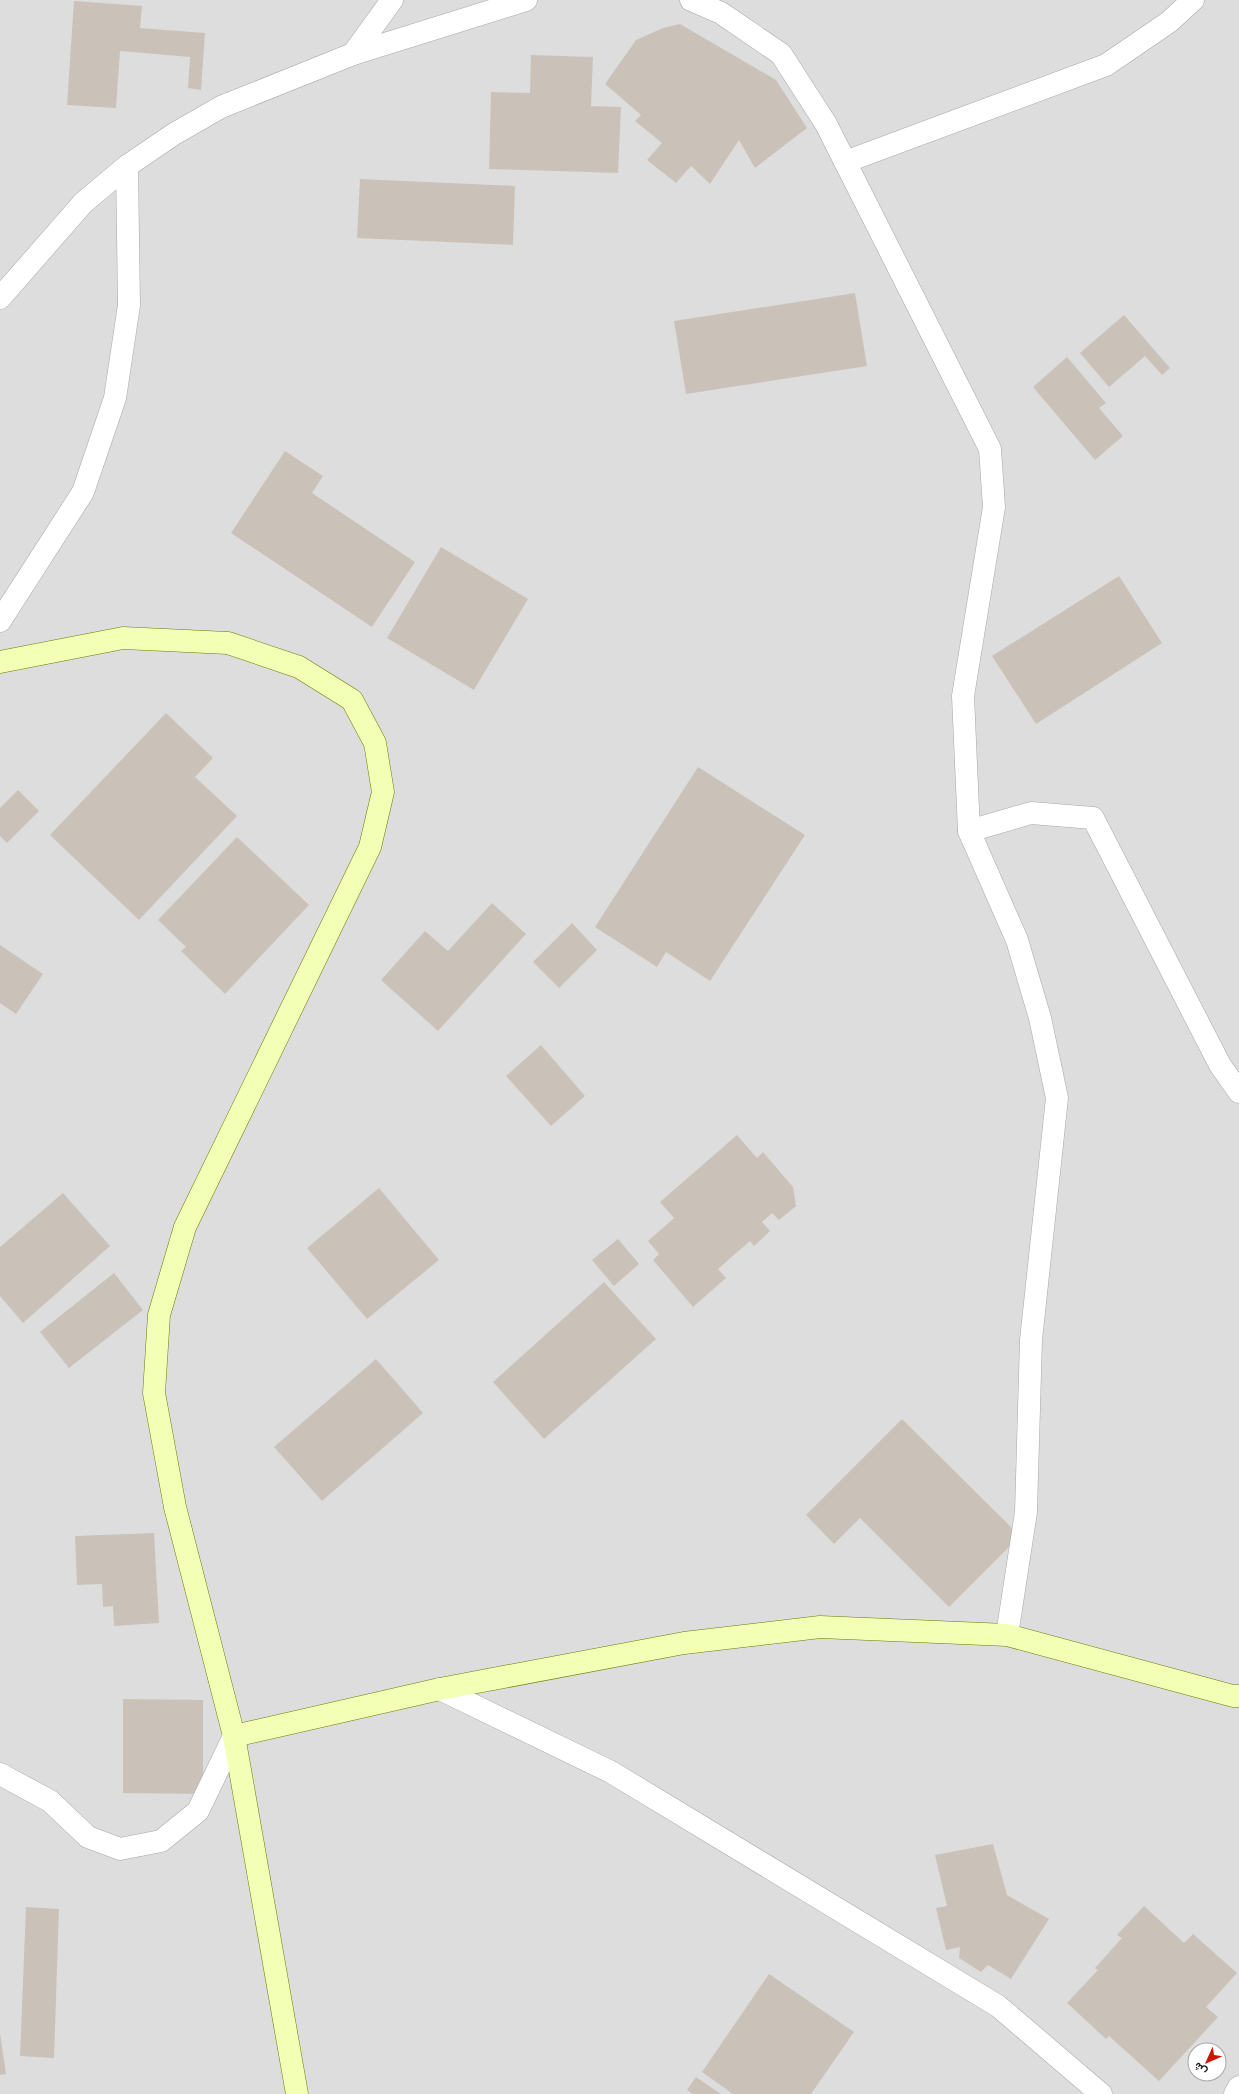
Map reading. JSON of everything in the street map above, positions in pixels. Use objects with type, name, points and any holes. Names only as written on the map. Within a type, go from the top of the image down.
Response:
[{"type":"street","points":[[352,54],[392,0]]},
{"type":"street","points":[[0,298],[83,203],[127,166],[174,134],[221,107],[352,54],[526,0]]},
{"type":"street","points":[[691,0],[721,13],[781,54],[826,124],[990,449],[994,506],[963,696],[969,831],[1017,940],[1040,1018],[1057,1098],[1031,1340],[1026,1512],[1008,1635]]},
{"type":"street","points":[[845,162],[1106,65],[1169,22],[1193,0]]},
{"type":"street","points":[[0,621],[83,492],[115,398],[129,305],[127,166]]},
{"type":"street","points":[[0,662],[123,638],[228,643],[299,667],[352,700],[376,743],[383,792],[370,847],[185,1227],[159,1316],[154,1393],[173,1499],[234,1736],[297,2094]]},
{"type":"street","points":[[969,831],[1031,813],[1093,818],[1220,1065],[1239,1092]]},
{"type":"street","points":[[234,1736],[440,1689],[684,1643],[820,1627],[1008,1635],[1237,1700]]},
{"type":"street","points":[[440,1689],[612,1772],[998,2006],[1101,2094]]},
{"type":"street","points":[[0,1774],[50,1801],[88,1837],[120,1849],[161,1841],[198,1811],[234,1736]]},
{"type":"street","points":[[1235,2094],[1239,2087]]},
{"type":"shaded area","points":[[0,0],[1239,0],[1239,2094],[0,2094]]},
{"type":"building","points":[[74,1],[142,6],[140,28],[205,33],[201,90],[188,88],[190,57],[120,51],[116,108],[67,105]]},
{"type":"building","points":[[680,24],[776,80],[807,128],[755,168],[739,140],[710,184],[691,166],[676,183],[647,160],[662,143],[635,121],[641,115],[605,84],[636,40],[663,28]]},
{"type":"building","points":[[531,55],[593,57],[591,106],[621,107],[618,173],[489,169],[491,92],[530,93]]},
{"type":"building","points":[[360,179],[515,186],[513,245],[357,238]]},
{"type":"building","points":[[855,293],[867,366],[686,394],[674,321]]},
{"type":"building","points":[[1124,315],[1170,368],[1162,375],[1145,356],[1109,387],[1080,353]]},
{"type":"building","points":[[1067,357],[1106,403],[1099,408],[1123,436],[1095,460],[1033,387]]},
{"type":"building","points":[[285,451],[323,476],[312,493],[415,562],[372,627],[231,533]]},
{"type":"building","points":[[441,547],[528,599],[474,690],[387,638]]},
{"type":"building","points":[[1119,576],[1162,643],[1036,724],[992,656]]},
{"type":"building","points":[[166,713],[213,758],[195,777],[237,816],[139,920],[50,835]]},
{"type":"building","points":[[698,767],[805,835],[710,981],[666,952],[657,967],[595,927]]},
{"type":"building","points":[[18,790],[39,811],[7,843],[0,836],[0,808]]},
{"type":"building","points":[[237,837],[309,905],[225,994],[181,951],[186,947],[158,920]]},
{"type":"building","points":[[492,903],[526,934],[438,1031],[381,980],[425,931],[448,951]]},
{"type":"building","points":[[572,923],[597,950],[559,988],[533,962]]},
{"type":"building","points":[[0,945],[43,974],[16,1014],[0,1003]]},
{"type":"building","points":[[541,1045],[585,1096],[551,1126],[506,1076]]},
{"type":"building","points":[[737,1135],[757,1158],[763,1152],[793,1187],[796,1206],[779,1220],[772,1213],[762,1222],[770,1231],[754,1246],[750,1241],[718,1269],[726,1278],[693,1307],[653,1260],[659,1254],[648,1241],[674,1218],[660,1202]]},
{"type":"building","points":[[379,1188],[439,1260],[367,1319],[307,1248]]},
{"type":"building","points":[[63,1193],[110,1246],[23,1323],[0,1296],[0,1247]]},
{"type":"building","points":[[618,1239],[639,1264],[614,1286],[592,1260]]},
{"type":"building","points":[[114,1273],[143,1310],[69,1368],[40,1332]]},
{"type":"building","points":[[604,1282],[656,1339],[544,1439],[493,1382]]},
{"type":"building","points":[[376,1359],[423,1413],[322,1501],[274,1447]]},
{"type":"building","points":[[902,1419],[1020,1536],[949,1607],[860,1518],[834,1544],[806,1515]]},
{"type":"building","points":[[154,1533],[159,1623],[114,1626],[113,1606],[103,1607],[102,1584],[77,1585],[75,1536]]},
{"type":"building","points":[[123,1699],[203,1700],[203,1794],[123,1793]]},
{"type":"building","points":[[993,1844],[1007,1895],[1049,1919],[1011,1979],[988,1965],[981,1972],[959,1958],[960,1947],[946,1950],[936,1908],[947,1906],[935,1855]]},
{"type":"building","points":[[1144,1906],[1184,1943],[1193,1934],[1237,1973],[1206,2007],[1218,2017],[1195,2042],[1187,2042],[1187,2051],[1159,2081],[1109,2036],[1106,2039],[1067,2003],[1098,1970],[1095,1968],[1122,1938],[1117,1935]]},
{"type":"building","points":[[26,1907],[59,1909],[54,2058],[20,2056]]},
{"type":"building","points":[[769,1974],[854,2032],[811,2094],[733,2094],[702,2072]]},
{"type":"building","points":[[0,2033],[6,2074],[0,2075]]},
{"type":"building","points":[[696,2077],[721,2094],[693,2094],[687,2090]]}]
